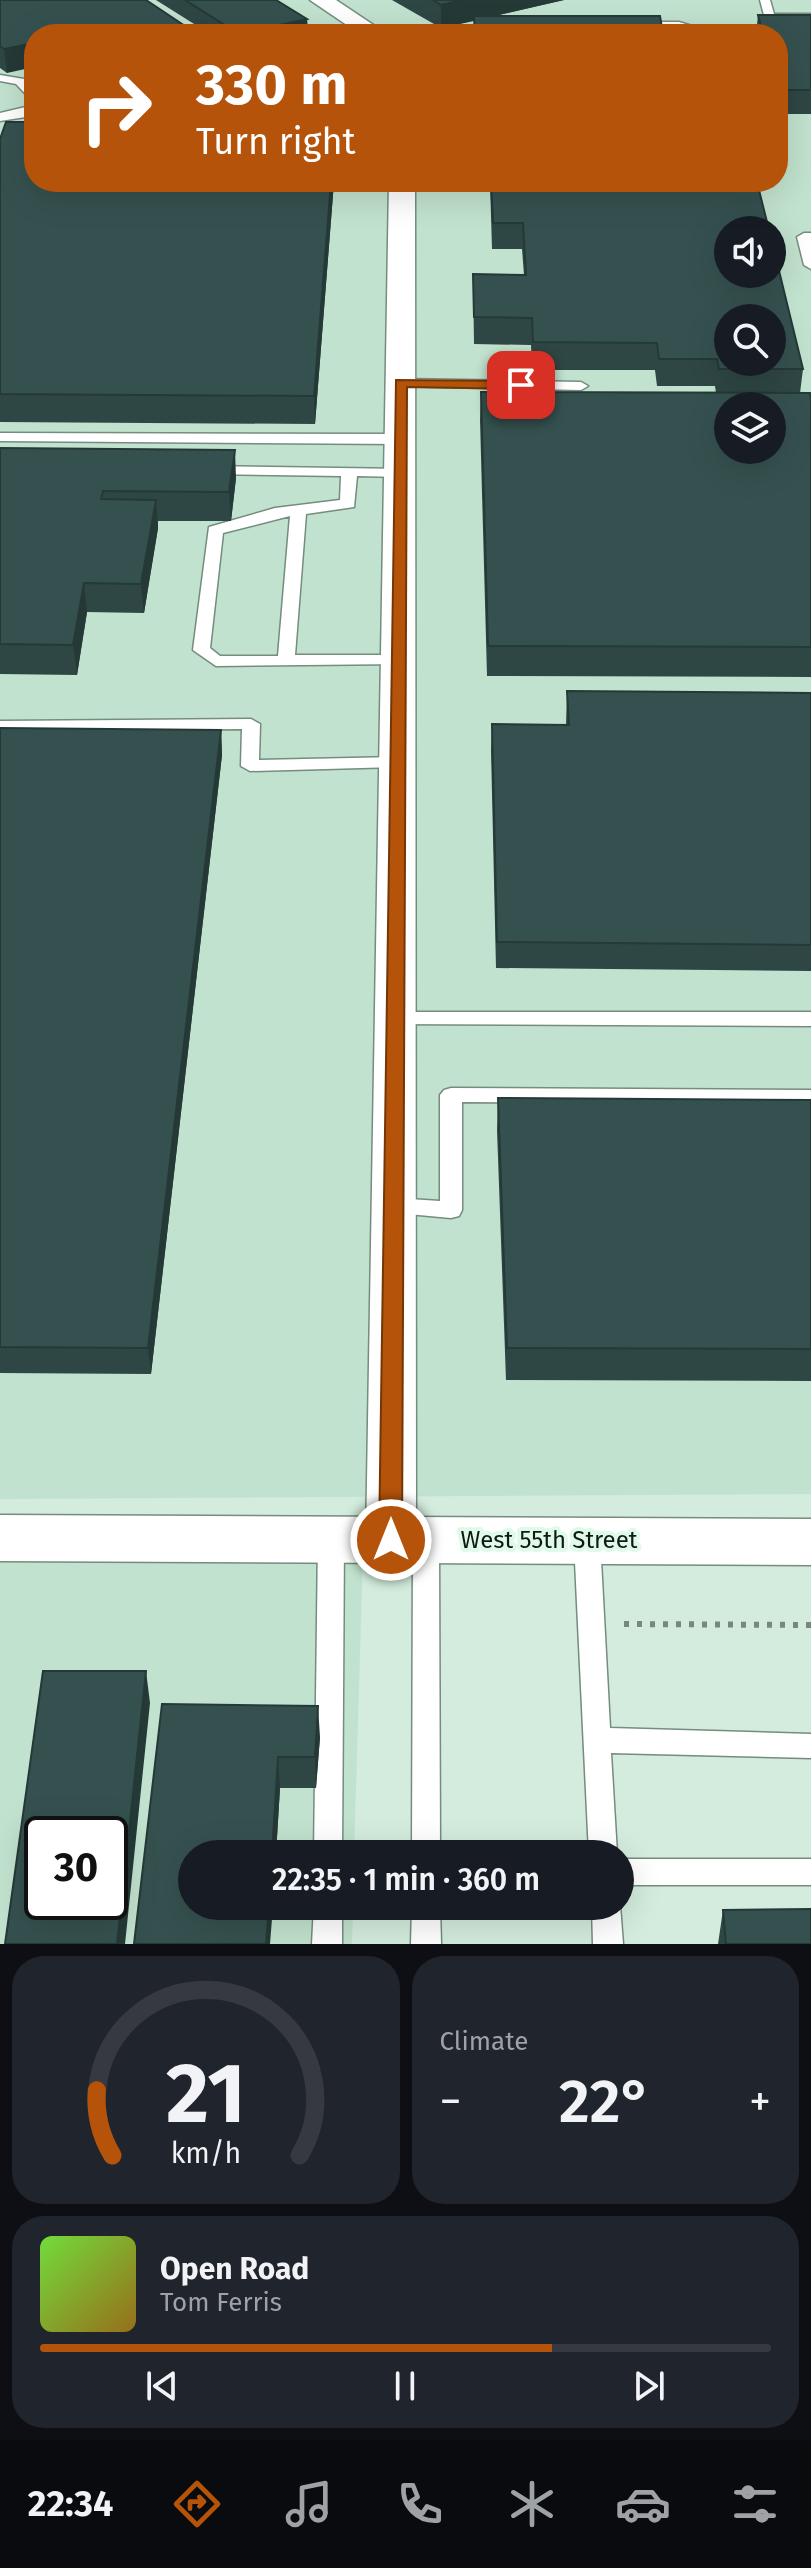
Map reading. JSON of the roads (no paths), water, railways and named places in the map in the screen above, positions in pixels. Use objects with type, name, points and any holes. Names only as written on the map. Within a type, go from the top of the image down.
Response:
[{"type":"main road","name":"West 55th Street","points":[[1,1544],[331,1539],[811,1542]]},
{"type":"street","points":[[321,0],[360,24]]},
{"type":"street","points":[[402,192],[394,1206],[408,1540]]},
{"type":"lane","points":[[765,0],[769,17],[811,17]]},
{"type":"lane","points":[[788,26],[811,26]]},
{"type":"lane","points":[[0,78],[20,81],[24,86]]},
{"type":"lane","points":[[0,117],[24,114]]},
{"type":"lane","points":[[811,237],[804,237],[811,265]]},
{"type":"lane","points":[[401,383],[581,386]]},
{"type":"lane","points":[[0,437],[400,456]]},
{"type":"lane","points":[[190,471],[349,472],[400,456]]},
{"type":"lane","points":[[349,472],[348,504],[275,513],[215,530],[201,650],[216,661],[398,660]]},
{"type":"lane","points":[[286,661],[298,510]]},
{"type":"lane","points":[[0,726],[251,724],[250,766],[397,762]]},
{"type":"lane","points":[[395,1019],[811,1019]]},
{"type":"lane","points":[[394,1206],[451,1210],[451,1095],[811,1097]]},
{"type":"lane","points":[[328,1840],[331,1539]]},
{"type":"lane","points":[[408,1540],[425,1840]]},
{"type":"lane","points":[[587,1541],[602,1840]]},
{"type":"lane","points":[[598,1740],[811,1746]]},
{"type":"lane","points":[[634,1872],[811,1872]]},
{"type":"lane","points":[[327,1944],[328,1920]]},
{"type":"lane","points":[[426,1920],[426,1944]]},
{"type":"lane","points":[[607,1920],[608,1944]]}]
